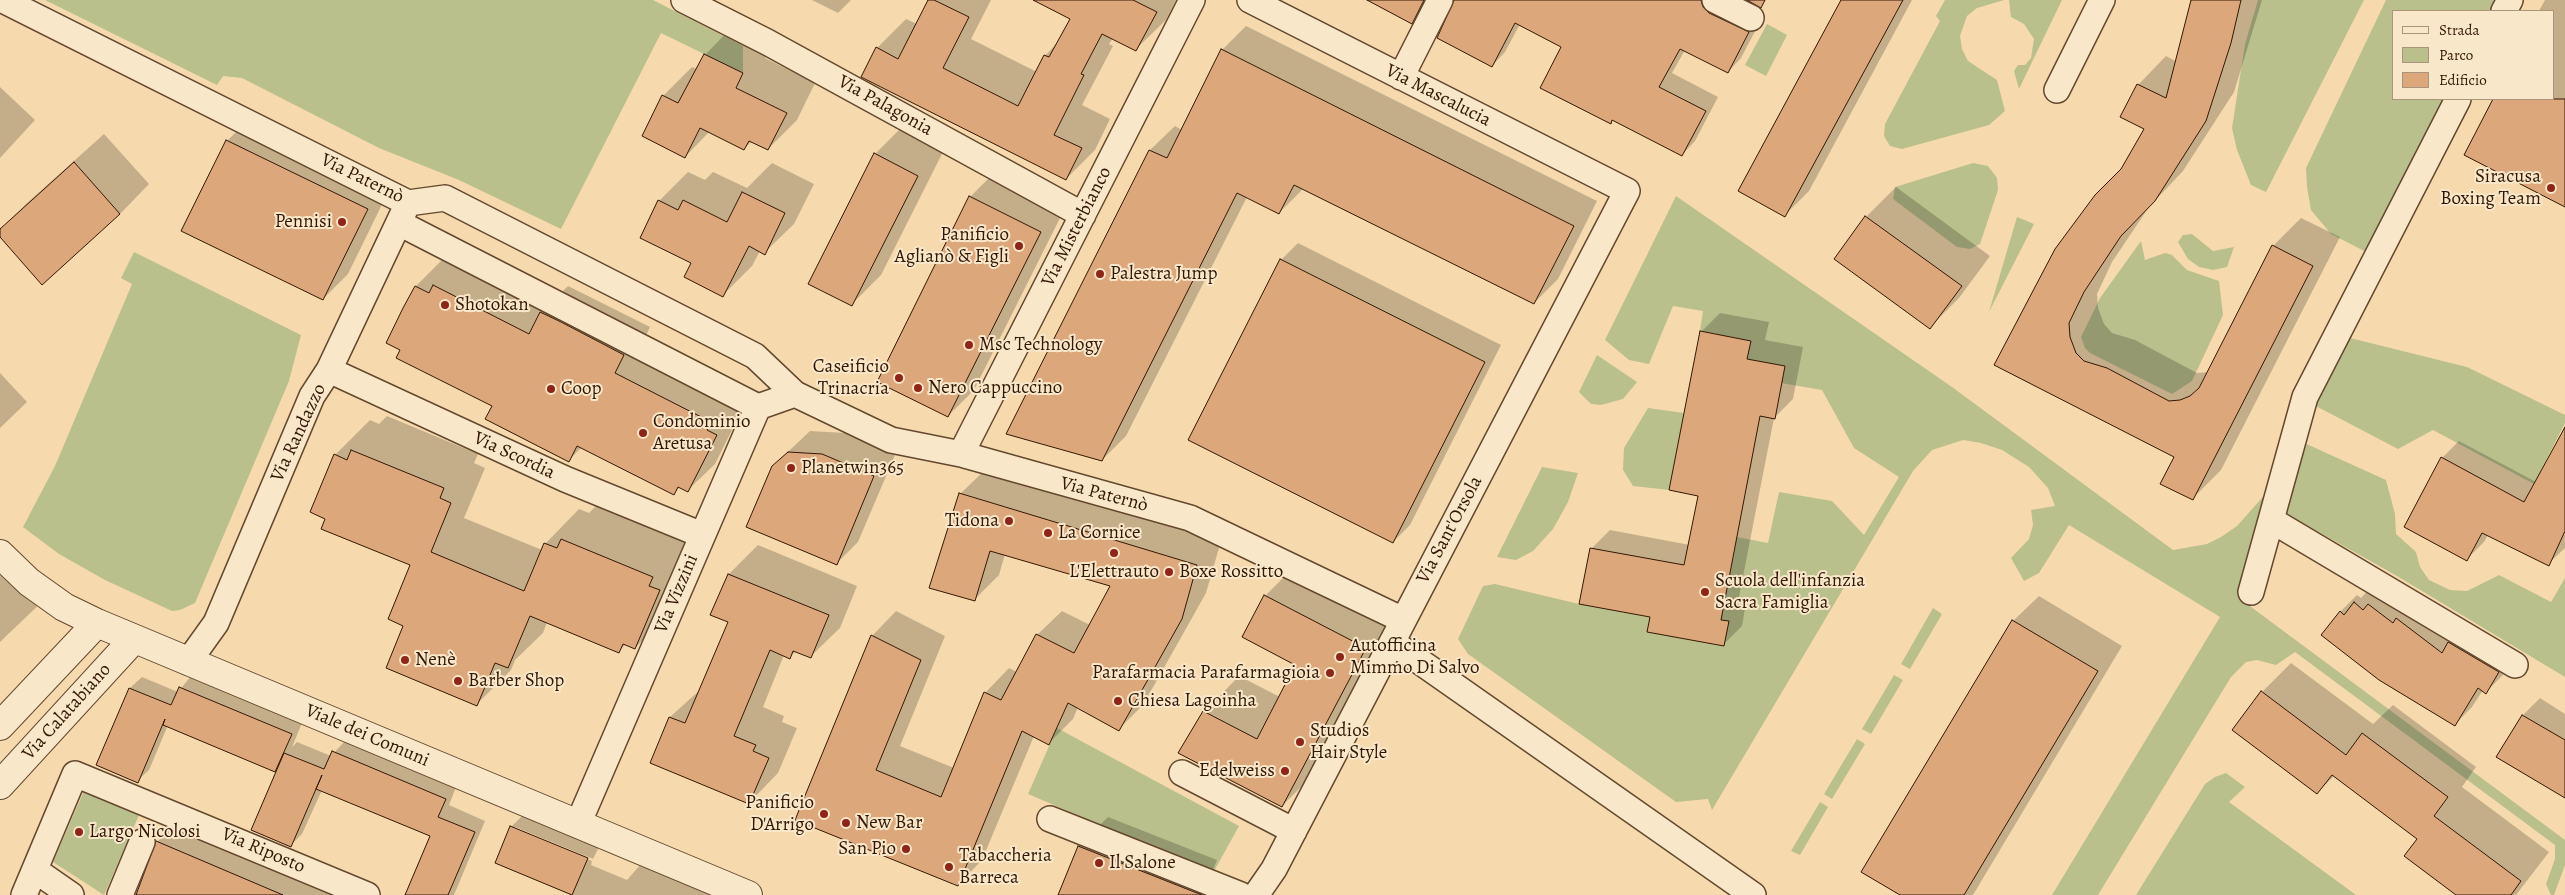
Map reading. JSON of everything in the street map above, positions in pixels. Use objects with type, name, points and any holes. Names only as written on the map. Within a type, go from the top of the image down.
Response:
[{"type":"street","name":"Via Paternò","points":[[3,0],[404,213],[758,407]]},
{"type":"street","name":"Via Palagonia","points":[[684,0],[767,42],[1084,215]]},
{"type":"street","name":"Via Misterbianco","points":[[961,454],[1192,0]]},
{"type":"street","name":"Via Mascalucia","points":[[1250,0],[1627,191]]},
{"type":"street","points":[[1401,77],[1440,0]]},
{"type":"street","points":[[1715,0],[1751,18]]},
{"type":"street","points":[[2057,90],[2102,0]]},
{"type":"street","points":[[2251,592],[2305,397],[2457,100]]},
{"type":"street","name":"Via Sant'Orsola","points":[[1274,870],[1627,191]]},
{"type":"street","name":"Via Paternò","points":[[404,213],[445,198],[755,356],[795,394],[890,440],[961,454],[1190,518],[1403,620]]},
{"type":"street","name":"Via Randazzo","points":[[188,662],[216,623],[312,396],[329,370],[404,213]]},
{"type":"street","name":"Via Scordia","points":[[329,370],[565,479],[702,535]]},
{"type":"street","points":[[758,407],[795,394]]},
{"type":"street","name":"Via Vizzini","points":[[578,824],[758,407]]},
{"type":"street","points":[[2271,520],[2515,665]]},
{"type":"street","name":"Viale dei Comuni","points":[[0,554],[29,582],[64,607],[133,640],[748,895]]},
{"type":"street","name":"Via Calatabiano","points":[[0,726],[97,623]]},
{"type":"street","name":"Via Calatabiano","points":[[0,785],[133,640]]},
{"type":"street","points":[[1392,642],[1753,895]]},
{"type":"street","points":[[1182,773],[1294,831]]},
{"type":"street","name":"Via Riposto","points":[[34,870],[75,774],[367,895]]},
{"type":"street","points":[[1050,819],[1241,895]]},
{"type":"street","points":[[120,895],[142,842]]},
{"type":"street","points":[[24,895],[34,870],[71,895]]},
{"type":"street","points":[[1256,895],[1274,870]]},
{"type":"street","points":[[1268,895],[1274,870]]},
{"type":"green space","points":[[45,0],[653,0],[743,46],[743,73],[661,33],[561,229],[459,180],[379,148],[242,78],[223,76],[217,85]]},
{"type":"green space","points":[[1945,0],[2004,0],[1977,8],[1967,16],[1960,36],[1962,49],[1968,61],[1997,80],[2005,111],[1989,125],[1902,149],[1890,146],[1884,136],[1885,124],[1940,21],[1936,16]]},
{"type":"green space","points":[[2009,0],[2062,0],[2019,89],[2014,71],[2018,65],[2025,65],[2031,58],[2034,39],[2024,24],[2011,17]]},
{"type":"green space","points":[[2258,0],[2364,0],[2266,192],[2251,185],[2237,150],[2232,128],[2245,44]]},
{"type":"green space","points":[[2386,0],[2497,0],[2492,10],[2392,10],[2392,100],[2446,100],[2368,253],[2331,234],[2311,210],[2306,168]]},
{"type":"green space","points":[[1767,24],[1787,35],[1766,76],[1745,65]]},
{"type":"green space","points":[[1973,163],[1988,166],[1997,178],[1998,190],[1980,244],[1970,249],[1957,247],[1893,199],[1895,187]]},
{"type":"green space","points":[[1676,196],[1952,387],[2173,550],[2207,544],[2221,537],[2237,526],[2269,490],[2239,598],[2565,840],[2565,865],[2554,895],[2551,895],[2546,884],[2555,859],[2555,845],[2295,652],[2276,665],[2257,660],[2246,662],[2231,677],[2098,895],[2052,895],[2220,617],[2069,525],[2039,573],[2024,581],[2011,558],[2029,539],[2033,525],[2031,510],[2055,506],[2048,488],[2029,467],[2002,450],[1981,443],[1963,440],[1932,450],[1913,471],[1712,810],[1708,799],[1676,802],[1468,654],[1458,639],[1483,586],[1495,584],[1579,604],[1650,617],[1648,632],[1724,646],[1728,622],[1721,620],[1737,537],[1768,543],[1779,492],[1832,501],[1864,535],[1899,477],[1854,448],[1822,390],[1781,383],[1785,366],[1747,359],[1750,341],[1700,331],[1703,311],[1673,306],[1649,364],[1629,360],[1605,340]]},
{"type":"green space","points":[[2017,217],[2034,224],[1989,312]]},
{"type":"green space","points":[[2192,234],[2213,251],[2234,247],[2227,267],[2213,270],[2199,267],[2188,259],[2178,242],[2183,235]]},
{"type":"green space","points":[[2141,241],[2145,260],[2165,253],[2172,255],[2187,270],[2219,281],[2223,315],[2192,381],[2172,394],[2090,353],[2085,348],[2081,337],[2100,298]]},
{"type":"green space","points":[[134,252],[301,335],[289,381],[195,603],[180,610],[172,611],[105,580],[59,554],[23,527],[55,466],[132,284],[121,278]]},
{"type":"green space","points":[[2346,337],[2467,367],[2565,415],[2565,423],[2534,484],[2433,430],[2398,449],[2312,404]]},
{"type":"green space","points":[[1597,355],[1637,382],[1623,399],[1601,405],[1591,404],[1579,392]]},
{"type":"green space","points":[[1648,408],[1684,413],[1669,490],[1633,486],[1623,470],[1624,448]]},
{"type":"green space","points":[[2302,442],[2386,480],[2395,514],[2396,534],[2416,552],[2420,567],[2429,580],[2450,590],[2467,591],[2499,575],[2551,602],[2565,578],[2565,677],[2397,576],[2283,512]]},
{"type":"green space","points":[[1542,467],[1578,473],[1568,502],[1553,529],[1533,551],[1516,560],[1497,557]]},
{"type":"green space","points":[[1933,608],[1942,614],[1910,669],[1901,664]]},
{"type":"green space","points":[[1894,675],[1903,680],[1871,734],[1862,729]]},
{"type":"green space","points":[[1057,728],[1239,826],[1213,873],[1028,794]]},
{"type":"green space","points":[[1857,739],[1865,744],[1832,799],[1824,794]]},
{"type":"green space","points":[[2226,773],[2245,787],[2229,802],[2356,895],[2136,895],[2205,784],[2215,777]]},
{"type":"green space","points":[[84,791],[139,815],[104,895],[53,862]]},
{"type":"green space","points":[[1820,802],[1828,807],[1800,855],[1791,851]]},
{"type":"building","points":[[928,0],[934,0],[969,17],[943,68],[1018,106],[1044,55],[1049,57],[1070,19],[1033,0],[1133,0],[1157,12],[1136,51],[1102,34],[1081,74],[1084,75],[1054,135],[1082,148],[1066,180],[861,77],[876,47],[898,59]]},
{"type":"building","points":[[1367,0],[1424,0],[1412,24]]},
{"type":"building","points":[[1454,0],[1701,0],[1703,7],[1709,13],[1749,32],[1728,73],[1680,49],[1659,87],[1706,111],[1682,156],[1612,120],[1611,124],[1540,88],[1561,47],[1515,23],[1492,67],[1437,38]]},
{"type":"building","points":[[1747,0],[1765,0],[1761,8]]},
{"type":"building","points":[[1841,0],[1903,0],[1785,217],[1738,191]]},
{"type":"building","points":[[2191,0],[2241,0],[2231,43],[2206,121],[2155,201],[2121,236],[2084,292],[2069,323],[2070,337],[2076,353],[2084,361],[2107,368],[2169,401],[2180,400],[2190,396],[2199,388],[2272,245],[2313,266],[2193,500],[2160,484],[2174,457],[1994,365],[2055,249],[2095,195],[2121,169],[2144,129],[2120,117],[2137,84],[2166,98]]},
{"type":"building","points":[[1221,49],[1574,226],[1534,304],[1294,185],[1279,214],[1237,193],[1102,461],[1006,434],[1149,150],[1167,158]]},
{"type":"building","points":[[704,54],[743,73],[736,88],[787,113],[768,150],[749,141],[744,150],[700,128],[685,158],[642,136],[662,95],[678,103]]},
{"type":"building","points":[[2565,99],[2565,207],[2464,155],[2492,100]]},
{"type":"building","points":[[226,140],[368,209],[323,300],[181,231]]},
{"type":"building","points":[[874,153],[918,176],[852,306],[808,284]]},
{"type":"building","points":[[74,162],[120,214],[42,285],[0,237],[0,229]]},
{"type":"building","points":[[742,192],[785,213],[765,255],[749,246],[723,297],[684,277],[691,263],[640,238],[658,200],[678,210],[683,200],[727,222]]},
{"type":"building","points":[[969,196],[1041,232],[948,417],[877,382]]},
{"type":"building","points":[[1865,216],[1962,286],[1930,329],[1834,259]]},
{"type":"building","points":[[1280,259],[1485,362],[1393,543],[1188,440]]},
{"type":"building","points":[[433,285],[529,334],[540,312],[561,322],[624,355],[615,373],[711,422],[707,430],[717,435],[688,492],[678,487],[674,495],[577,446],[569,462],[485,419],[492,406],[396,358],[400,350],[386,343],[403,308],[415,286],[429,293]]},
{"type":"building","points":[[1700,331],[1751,341],[1747,359],[1785,366],[1775,419],[1760,416],[1721,620],[1729,621],[1724,646],[1647,632],[1650,617],[1579,604],[1590,548],[1684,565],[1698,496],[1669,490]]},
{"type":"building","points":[[2565,427],[2565,531],[2549,566],[2482,533],[2467,561],[2404,527],[2441,457],[2524,502]]},
{"type":"building","points":[[351,450],[444,488],[440,498],[451,503],[431,552],[524,591],[544,543],[557,548],[561,539],[653,577],[649,586],[660,590],[635,649],[623,644],[619,653],[530,616],[508,668],[495,663],[477,706],[386,668],[403,626],[388,619],[410,565],[321,529],[325,519],[310,512],[334,454],[347,460]]},
{"type":"building","points":[[788,452],[822,454],[874,476],[837,565],[746,527],[772,466]]},
{"type":"building","points":[[959,493],[1197,565],[1182,619],[1119,731],[1068,703],[1049,745],[1022,731],[958,886],[795,820],[871,635],[921,660],[876,770],[941,797],[984,692],[1001,700],[1036,634],[1074,653],[1110,586],[990,551],[975,601],[929,588]]},
{"type":"building","points":[[728,574],[829,615],[811,658],[793,651],[790,659],[770,650],[734,736],[756,745],[753,751],[769,758],[749,804],[650,763],[669,717],[685,723],[728,622],[710,615]]},
{"type":"building","points":[[1264,595],[1366,648],[1282,807],[1178,753],[1203,711],[1257,739],[1295,665],[1242,637]]},
{"type":"building","points":[[2354,602],[2363,610],[2368,604],[2393,623],[2396,618],[2442,653],[2448,642],[2499,672],[2486,694],[2478,688],[2455,726],[2379,680],[2321,635],[2340,611],[2344,615]]},
{"type":"building","points":[[2012,620],[2098,671],[1964,895],[1900,895],[1861,872]]},
{"type":"building","points":[[179,687],[292,734],[275,772],[163,725],[165,719],[138,783],[96,765],[129,688],[171,705]]},
{"type":"building","points":[[2261,691],[2346,755],[2362,733],[2448,797],[2434,816],[2521,881],[2511,895],[2456,895],[2404,856],[2417,839],[2332,775],[2317,794],[2232,730]]},
{"type":"building","points":[[2522,715],[2565,740],[2565,798],[2496,757]]},
{"type":"building","points":[[332,751],[446,799],[438,817],[475,832],[448,895],[405,895],[430,836],[316,789],[322,775],[291,847],[251,830],[284,753],[324,769]]},
{"type":"building","points":[[510,826],[588,858],[572,895],[495,863]]},
{"type":"building","points":[[156,841],[283,895],[136,895]]},
{"type":"building","points":[[1078,846],[1202,895],[1058,895]]},
{"type":"place","name":"Siracusa Boxing Team","points":[[2551,188]]},
{"type":"place","name":"Pennisi","points":[[342,222]]},
{"type":"place","name":"Panificio Aglianò & Figli","points":[[1019,246]]},
{"type":"place","name":"Palestra Jump","points":[[1100,274]]},
{"type":"place","name":"Shotokan","points":[[445,305]]},
{"type":"place","name":"Msc Technology","points":[[969,345]]},
{"type":"place","name":"Caseificio Trinacria","points":[[899,378]]},
{"type":"place","name":"Nero Cappuccino","points":[[918,388]]},
{"type":"place","name":"Coop","points":[[551,389]]},
{"type":"place","name":"Condominio Aretusa","points":[[643,433]]},
{"type":"place","name":"Planetwin365","points":[[791,468]]},
{"type":"place","name":"Tidona","points":[[1009,521]]},
{"type":"place","name":"La Cornice","points":[[1048,533]]},
{"type":"place","name":"L'Elettrauto","points":[[1114,553]]},
{"type":"place","name":"Boxe Rossitto","points":[[1169,572]]},
{"type":"place","name":"Scuola dell'infanzia Sacra Famiglia","points":[[1705,592]]},
{"type":"place","name":"Autofficina Mimmo Di Salvo","points":[[1340,657]]},
{"type":"place","name":"Nenè","points":[[405,660]]},
{"type":"place","name":"Parafarmacia Parafarmagioia","points":[[1330,673]]},
{"type":"place","name":"Barber Shop","points":[[458,681]]},
{"type":"place","name":"Chiesa Lagoinha","points":[[1118,701]]},
{"type":"place","name":"Studios Hair Style","points":[[1300,742]]},
{"type":"place","name":"Edelweiss","points":[[1285,771]]},
{"type":"place","name":"Panificio D'Arrigo","points":[[824,814]]},
{"type":"place","name":"New Bar","points":[[846,823]]},
{"type":"place","name":"Largo Nicolosi","points":[[79,832]]},
{"type":"place","name":"San Pio","points":[[906,849]]},
{"type":"place","name":"Il Salone","points":[[1099,863]]},
{"type":"place","name":"Tabaccheria Barreca","points":[[949,867]]}]
